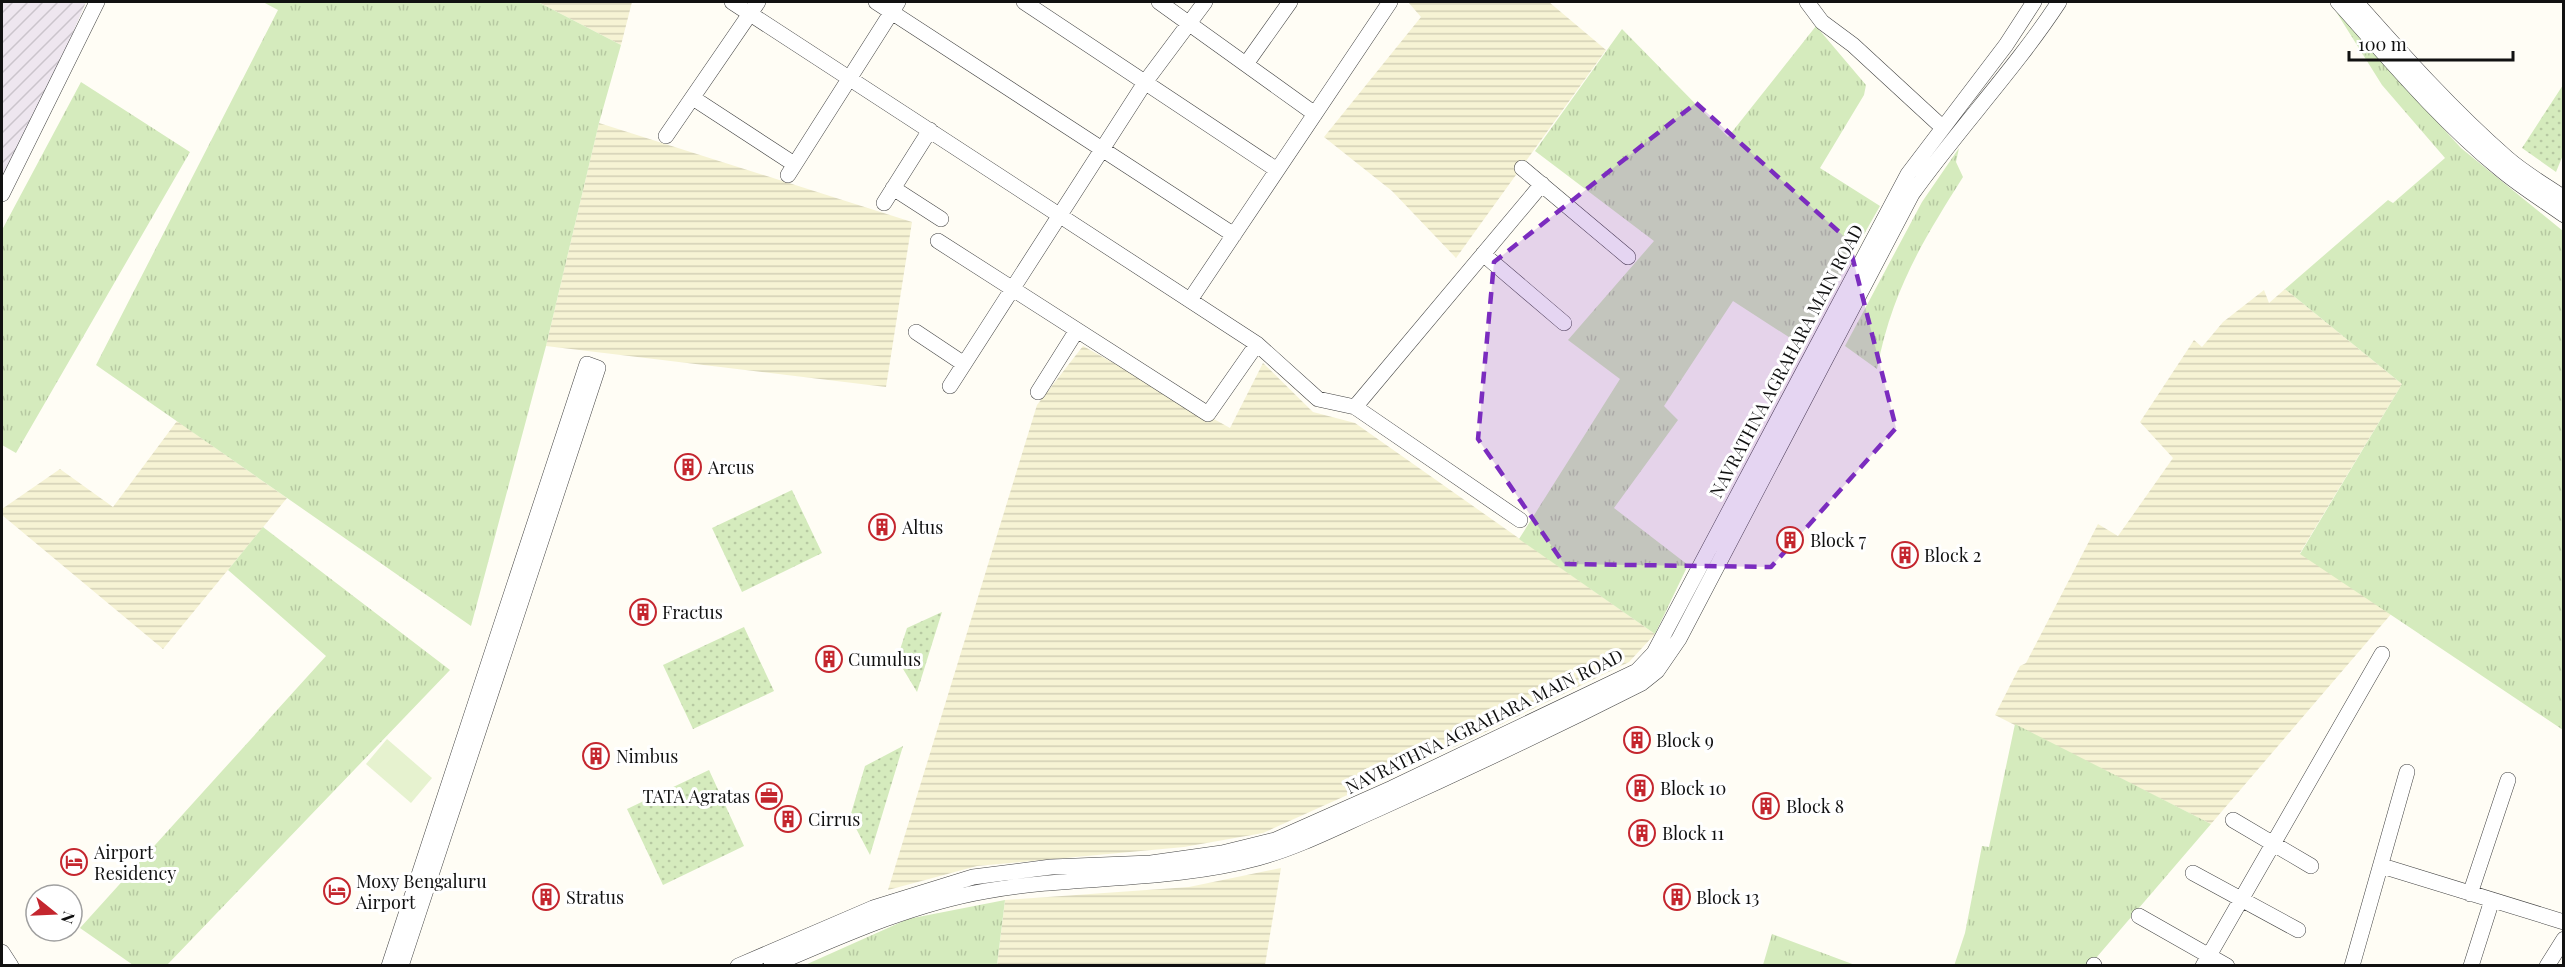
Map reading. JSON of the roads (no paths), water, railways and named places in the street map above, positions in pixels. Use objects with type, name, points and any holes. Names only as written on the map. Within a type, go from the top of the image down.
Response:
[{"type":"street","points":[[2,194],[97,2]]},
{"type":"street","points":[[732,2],[755,7],[849,78],[1257,344],[1318,399],[1354,407],[1520,520]]},
{"type":"street","points":[[876,2],[895,6],[1234,235]]},
{"type":"street","points":[[1024,2],[1278,170]]},
{"type":"street","points":[[1159,2],[1315,114]]},
{"type":"street","points":[[950,386],[1146,81],[1204,2]]},
{"type":"street","points":[[1246,64],[1290,2]]},
{"type":"street","points":[[1190,300],[1390,2]]},
{"type":"street","points":[[1807,2],[1822,22],[1853,45],[1942,127]]},
{"type":"street","name":"NAVRATHNA AGRAHARA MAIN ROAD","points":[[771,966],[854,930],[937,901],[1032,884],[1096,881],[1210,869],[1258,858],[1295,845],[1637,670],[1654,653],[1908,174],[2015,32],[2034,2]]},
{"type":"street","name":"NAVRATHNA AGRAHARA MAIN ROAD","points":[[738,966],[873,908],[973,877],[1051,867],[1150,863],[1222,854],[1275,840],[1394,794],[1642,683],[1657,671],[1678,639],[1912,194],[1940,154],[2031,45],[2059,2]]},
{"type":"street","points":[[2338,2],[2416,89],[2501,170],[2556,198]]},
{"type":"street","points":[[2361,3],[2426,80],[2509,160],[2556,198],[2564,215]]},
{"type":"street","points":[[693,98],[791,169],[895,6]]},
{"type":"street","points":[[666,136],[755,7]]},
{"type":"street","points":[[2015,32],[2031,45]]},
{"type":"street","points":[[884,203],[930,130]]},
{"type":"street","points":[[1522,168],[1628,257]]},
{"type":"street","points":[[1354,407],[1542,184]]},
{"type":"street","points":[[893,188],[941,219]]},
{"type":"street","points":[[938,241],[1208,414],[1257,344]]},
{"type":"street","points":[[1483,254],[1564,323]]},
{"type":"street","points":[[1038,392],[1077,330]]},
{"type":"street","points":[[916,332],[964,364]]},
{"type":"street","points":[[389,966],[593,366],[401,966]]},
{"type":"street","points":[[2206,960],[2382,654]]},
{"type":"street","points":[[2352,966],[2407,772]]},
{"type":"street","points":[[2470,894],[2508,780]]},
{"type":"street","points":[[2234,820],[2312,866]]},
{"type":"street","points":[[2382,866],[2564,922]]},
{"type":"street","points":[[2193,873],[2298,930]]},
{"type":"street","points":[[2471,966],[2492,900]]},
{"type":"street","points":[[2139,916],[2206,960],[2227,966]]},
{"type":"street","points":[[2547,966],[2564,939]]},
{"type":"street","points":[[2,952],[11,966]]},
{"type":"place","name":"Arcus","points":[[688,467]]},
{"type":"place","name":"Altus","points":[[882,527]]},
{"type":"place","name":"Block 7","points":[[1790,540]]},
{"type":"place","name":"Block 2","points":[[1905,555]]},
{"type":"place","name":"Fractus","points":[[643,612]]},
{"type":"place","name":"Cumulus","points":[[829,659]]},
{"type":"place","name":"Block 9","points":[[1637,740]]},
{"type":"place","name":"Nimbus","points":[[596,756]]},
{"type":"place","name":"Block 10","points":[[1640,788]]},
{"type":"place","name":"TATA Agratas","points":[[769,796]]},
{"type":"place","name":"Block 8","points":[[1766,806]]},
{"type":"place","name":"Cirrus","points":[[788,819]]},
{"type":"place","name":"Block 11","points":[[1642,833]]},
{"type":"place","name":"Airport Residency","points":[[74,862]]},
{"type":"place","name":"Moxy Bengaluru Airport","points":[[337,891]]},
{"type":"place","name":"Stratus","points":[[546,897]]},
{"type":"place","name":"Block 13","points":[[1677,897]]}]
